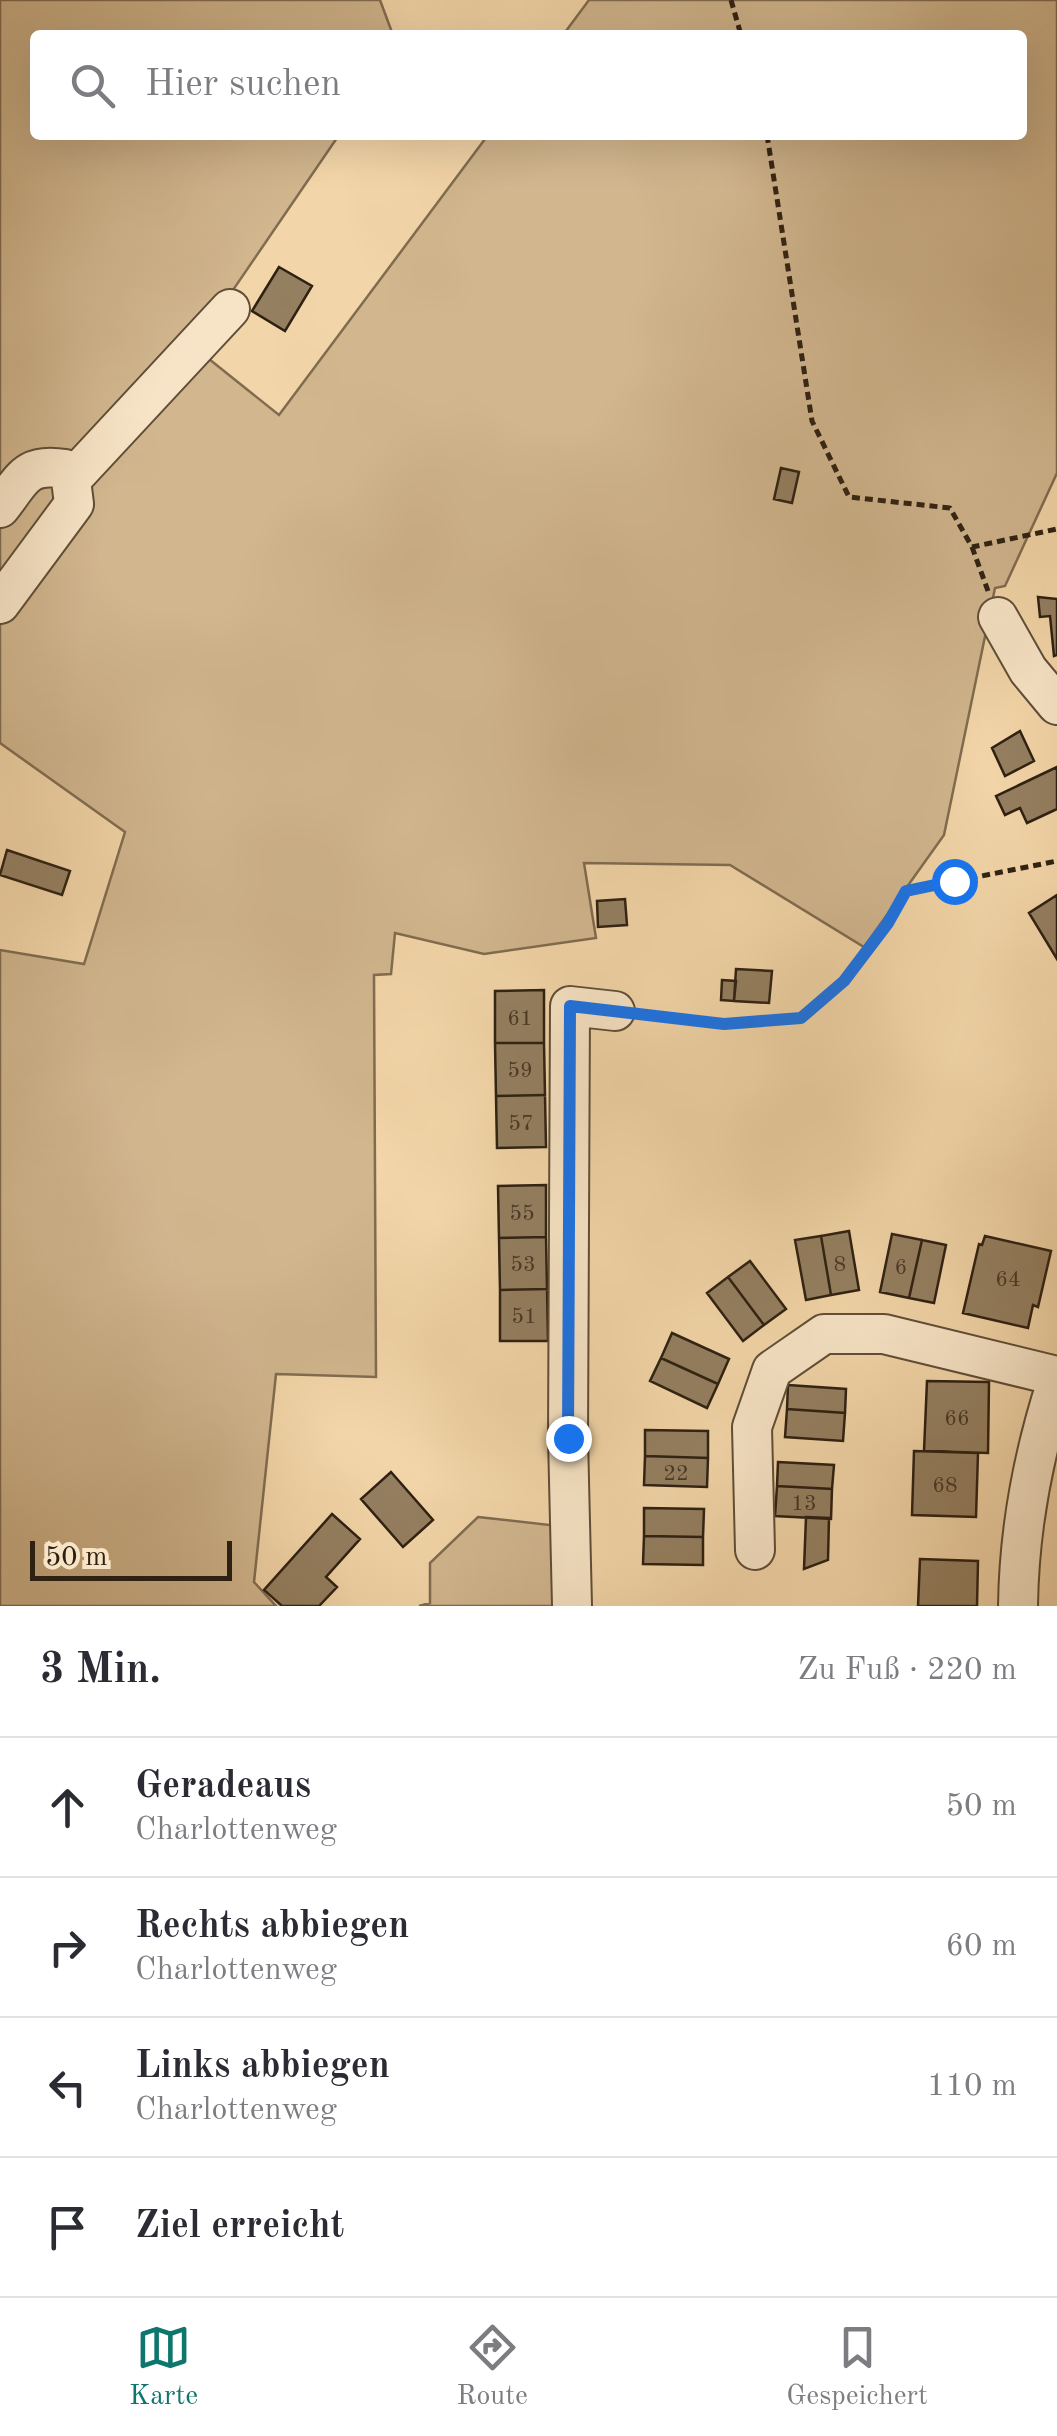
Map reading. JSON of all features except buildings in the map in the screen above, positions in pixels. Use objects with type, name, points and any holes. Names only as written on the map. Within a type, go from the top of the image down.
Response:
[{"type":"street","points":[[72,480],[230,310]]},
{"type":"street","points":[[0,508],[23,476],[46,465],[64,468],[72,480],[74,504],[0,604]]},
{"type":"street","points":[[0,626],[23,572]]},
{"type":"street","points":[[998,617],[1028,670],[1057,705]]},
{"type":"street","points":[[572,1606],[568,1438],[570,1006],[616,1011]]},
{"type":"street","points":[[755,1550],[752,1427],[772,1370],[824,1334],[884,1334],[1057,1379],[1034,1460],[1026,1506],[1018,1606]]},
{"type":"path","points":[[731,0],[740,30]]},
{"type":"path","points":[[767,140],[812,421],[849,497],[950,508],[972,547],[998,617]]},
{"type":"path","points":[[972,547],[1057,528]]},
{"type":"path","points":[[616,1011],[724,1024],[801,1018],[844,981],[888,923],[906,891],[1057,861]]},
{"type":"shaded area","points":[[0,0],[380,0],[391,30],[30,30],[30,140],[336,140],[194,347],[279,415],[484,140],[1027,140],[1027,30],[567,30],[589,0],[1057,0],[1057,473],[1005,586],[995,588],[944,835],[864,947],[730,865],[584,863],[596,938],[484,954],[395,933],[391,974],[374,975],[376,1377],[276,1374],[254,1582],[276,1606],[0,1606],[0,950],[84,964],[125,832],[0,743]]},
{"type":"shaded area","points":[[478,1517],[559,1526],[562,1606],[419,1606],[430,1603],[430,1563]]},
{"type":"route","points":[[568,1438],[570,1006],[724,1024],[801,1018],[844,981],[888,923],[906,891],[954,881]]}]
